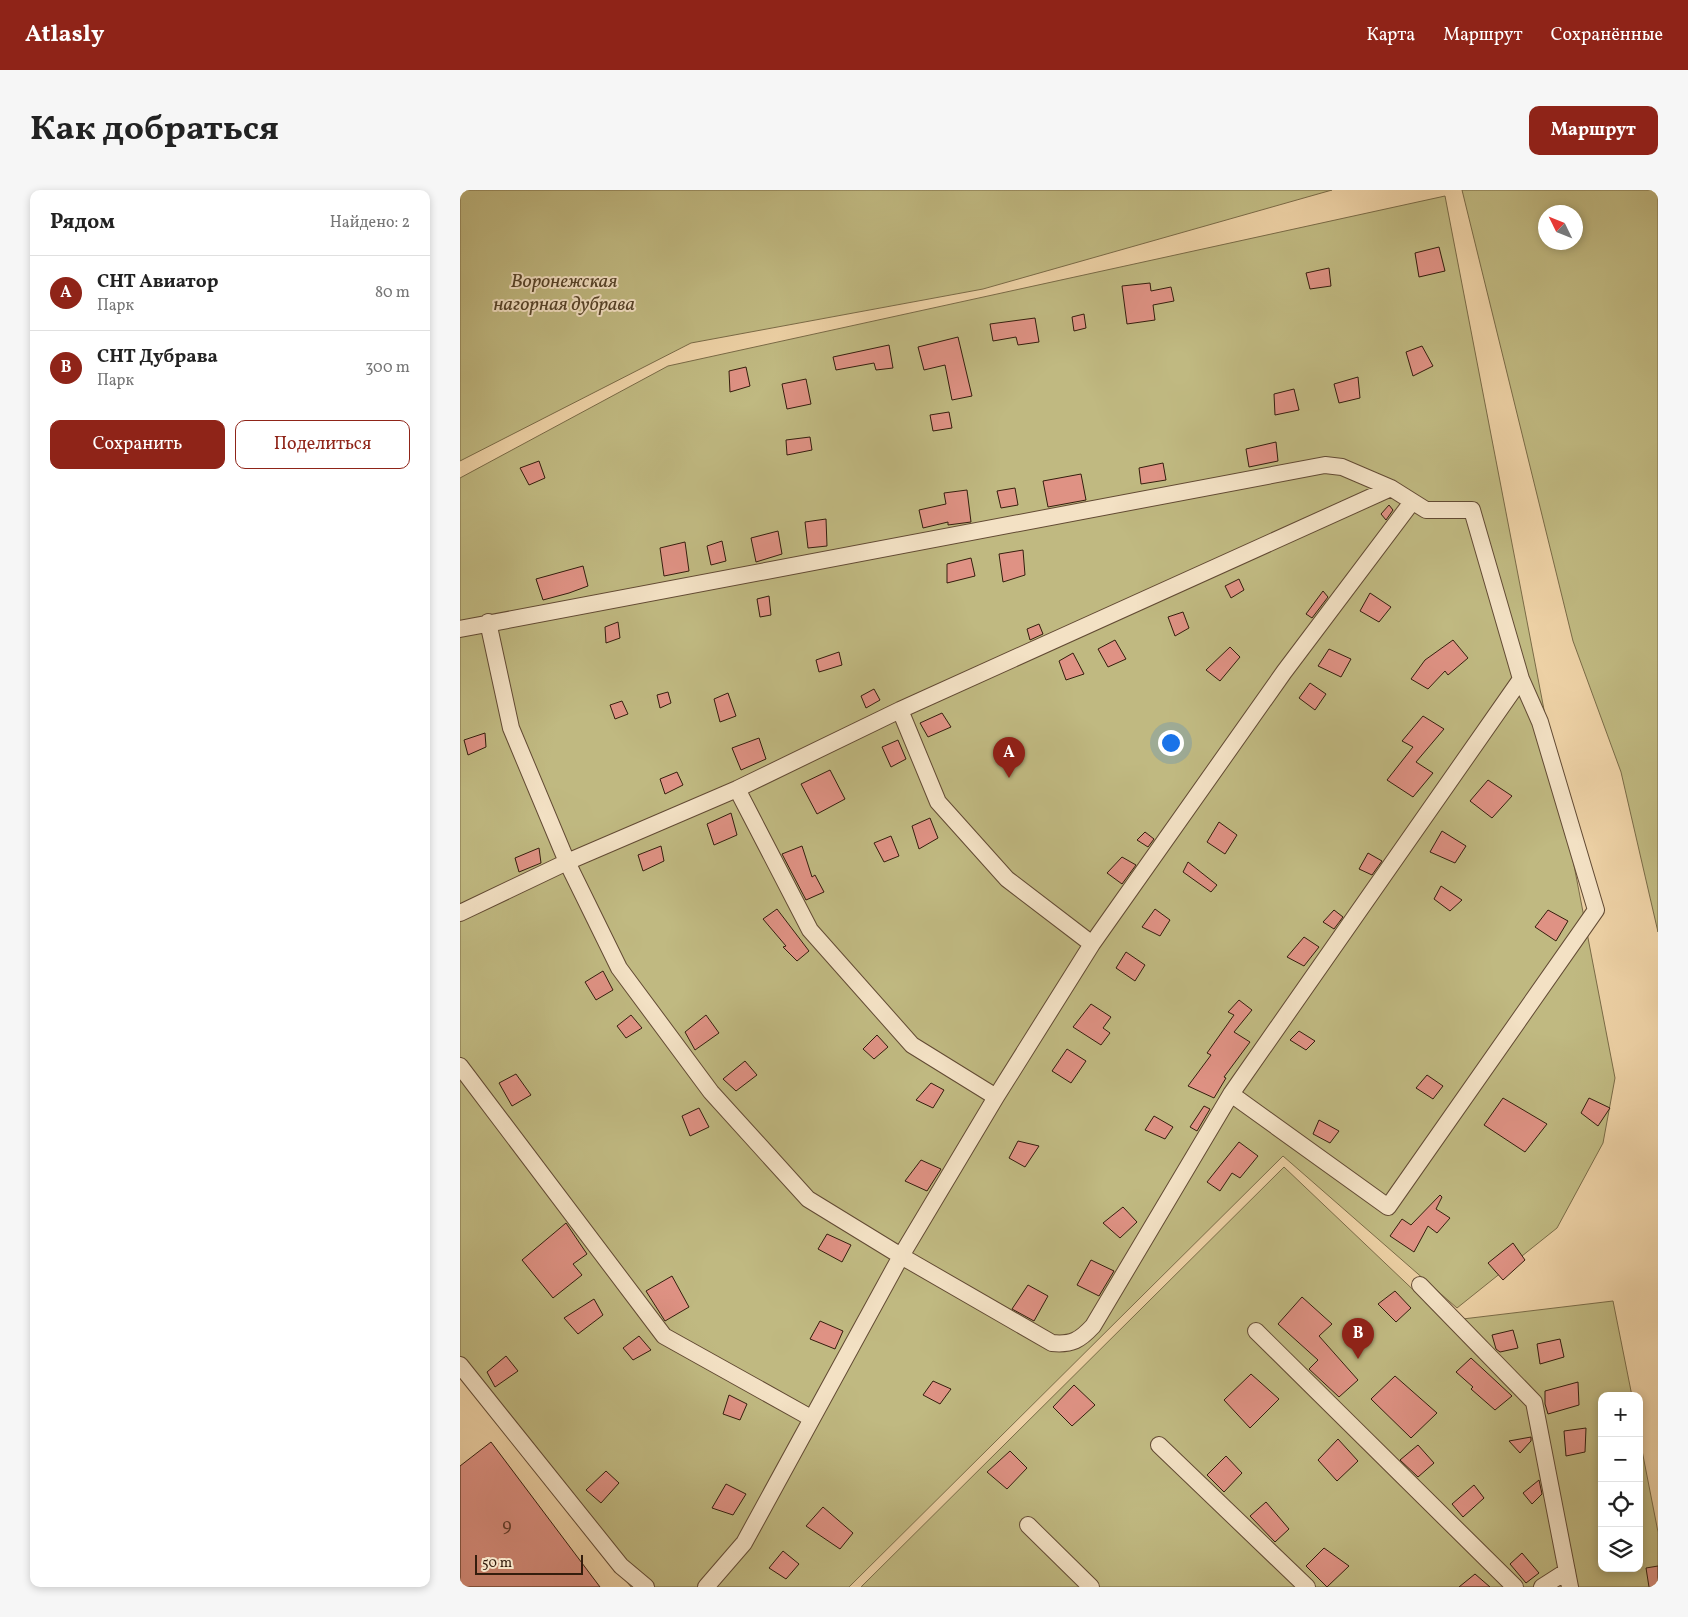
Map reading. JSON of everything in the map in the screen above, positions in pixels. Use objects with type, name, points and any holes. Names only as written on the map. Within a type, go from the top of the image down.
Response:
[{"type":"street","points":[[460,628],[1325,465],[1342,467],[1391,488],[1426,510],[1472,510],[1521,678],[1540,722],[1596,910],[1388,1207],[1231,1094]]},
{"type":"street","points":[[460,914],[567,862],[737,790],[900,710],[1391,488]]},
{"type":"street","points":[[706,1587],[744,1543],[901,1256],[996,1097],[1092,944],[1284,672],[1412,502]]},
{"type":"street","points":[[488,622],[511,728],[567,862],[619,968],[711,1092],[808,1199],[901,1256],[1052,1342],[1064,1344],[1084,1335],[1093,1326],[1231,1094],[1521,678]]},
{"type":"street","points":[[900,710],[938,802],[1007,880],[1092,944]]},
{"type":"street","points":[[737,790],[810,930],[912,1045],[996,1097]]},
{"type":"street","points":[[460,1066],[664,1336],[812,1418]]},
{"type":"street","points":[[1420,1285],[1534,1402],[1569,1579],[1542,1587]]},
{"type":"street","points":[[1256,1332],[1515,1587]]},
{"type":"street","points":[[460,1365],[621,1566],[646,1587]]},
{"type":"street","points":[[1159,1445],[1307,1587]]},
{"type":"street","points":[[1028,1525],[1091,1587]]},
{"type":"green space","name":"Воронежская нагорная дубрава","points":[[460,190],[1332,190],[983,289],[691,343],[460,461]]},
{"type":"green space","points":[[1462,190],[1658,190],[1658,932],[1621,772],[1573,641]]},
{"type":"green space","points":[[1445,196],[1615,1078],[1603,1143],[1557,1228],[1457,1308],[1283,1156],[849,1587],[631,1587],[460,1374],[460,478],[668,366]]},
{"type":"green space","points":[[1284,1167],[1446,1321],[1613,1301],[1631,1392],[1598,1392],[1598,1572],[1643,1572],[1643,1455],[1658,1532],[1658,1587],[861,1587]]},
{"type":"building","points":[[1439,247],[1445,271],[1419,277],[1415,253]]},
{"type":"building","points":[[1329,268],[1331,286],[1310,289],[1306,273]]},
{"type":"building","points":[[1150,283],[1151,291],[1171,287],[1174,301],[1153,305],[1155,320],[1127,324],[1122,286]]},
{"type":"building","points":[[1084,314],[1086,328],[1074,331],[1072,317]]},
{"type":"building","points":[[1035,318],[1039,342],[1018,345],[1016,337],[993,341],[990,324]]},
{"type":"building","points":[[958,337],[972,396],[952,400],[945,365],[924,370],[918,347]]},
{"type":"building","points":[[889,345],[893,368],[876,370],[874,363],[836,370],[833,357]]},
{"type":"building","points":[[1422,346],[1433,366],[1413,376],[1406,352]]},
{"type":"building","points":[[746,367],[750,386],[730,392],[729,371]]},
{"type":"building","points":[[1358,377],[1360,398],[1339,403],[1334,384]]},
{"type":"building","points":[[806,379],[811,404],[787,409],[782,384]]},
{"type":"building","points":[[1294,389],[1299,410],[1275,415],[1274,394]]},
{"type":"building","points":[[949,412],[952,428],[933,431],[930,415]]},
{"type":"building","points":[[810,437],[812,450],[787,455],[786,440]]},
{"type":"building","points":[[1276,442],[1278,461],[1249,467],[1246,449]]},
{"type":"building","points":[[539,461],[545,478],[529,485],[520,468]]},
{"type":"building","points":[[1163,463],[1166,480],[1141,484],[1139,468]]},
{"type":"building","points":[[1081,474],[1086,500],[1048,507],[1043,481]]},
{"type":"building","points":[[1015,488],[1018,505],[1001,508],[997,491]]},
{"type":"building","points":[[967,490],[971,522],[948,525],[948,522],[923,528],[919,510],[946,504],[944,493]]},
{"type":"building","points":[[1389,505],[1393,510],[1386,520],[1381,514]]},
{"type":"building","points":[[826,519],[827,546],[808,548],[805,522]]},
{"type":"building","points":[[778,531],[782,554],[756,562],[751,538]]},
{"type":"building","points":[[722,541],[726,561],[711,565],[707,546]]},
{"type":"building","points":[[685,542],[689,571],[664,576],[660,548]]},
{"type":"building","points":[[1023,550],[1025,575],[1003,582],[999,554]]},
{"type":"building","points":[[971,558],[975,576],[947,583],[947,564]]},
{"type":"building","points":[[583,566],[588,586],[543,600],[536,579]]},
{"type":"building","points":[[1239,579],[1244,590],[1231,598],[1225,586]]},
{"type":"building","points":[[1323,591],[1328,597],[1312,618],[1306,614]]},
{"type":"building","points":[[1370,593],[1391,607],[1379,622],[1360,611]]},
{"type":"building","points":[[769,596],[771,615],[760,617],[757,599]]},
{"type":"building","points":[[1183,612],[1189,628],[1175,636],[1168,617]]},
{"type":"building","points":[[618,622],[620,638],[606,643],[605,627]]},
{"type":"building","points":[[1039,624],[1043,634],[1030,640],[1027,629]]},
{"type":"building","points":[[1115,640],[1126,659],[1108,667],[1098,649]]},
{"type":"building","points":[[1453,640],[1468,658],[1448,675],[1445,671],[1428,689],[1411,679],[1425,660]]},
{"type":"building","points":[[1230,647],[1240,657],[1220,681],[1206,670]]},
{"type":"building","points":[[1329,649],[1351,659],[1341,677],[1318,666]]},
{"type":"building","points":[[839,652],[842,665],[819,672],[816,660]]},
{"type":"building","points":[[1073,653],[1084,674],[1066,680],[1059,661]]},
{"type":"building","points":[[1310,683],[1326,694],[1315,710],[1299,698]]},
{"type":"building","points":[[874,689],[880,700],[866,708],[861,696]]},
{"type":"building","points":[[668,692],[671,703],[660,708],[657,695]]},
{"type":"building","points":[[728,693],[736,716],[720,722],[714,699]]},
{"type":"building","points":[[622,701],[628,714],[615,719],[610,705]]},
{"type":"building","points":[[942,713],[951,727],[928,737],[920,723]]},
{"type":"building","points":[[1423,716],[1444,729],[1416,762],[1433,773],[1413,797],[1387,780],[1413,747],[1402,741]]},
{"type":"building","points":[[485,733],[486,747],[468,755],[464,740]]},
{"type":"building","points":[[759,738],[766,759],[741,770],[732,748]]},
{"type":"building","points":[[898,740],[906,759],[891,767],[882,747]]},
{"type":"building","points":[[830,770],[845,799],[817,814],[801,784]]},
{"type":"building","points":[[677,772],[683,785],[665,794],[660,779]]},
{"type":"building","points":[[1488,780],[1512,796],[1492,818],[1470,801]]},
{"type":"building","points":[[731,813],[737,835],[714,845],[707,824]]},
{"type":"building","points":[[930,818],[938,838],[919,849],[912,826]]},
{"type":"building","points":[[1219,822],[1237,835],[1225,854],[1207,842]]},
{"type":"building","points":[[1442,831],[1466,846],[1455,863],[1430,852]]},
{"type":"building","points":[[1145,832],[1154,839],[1148,847],[1137,840]]},
{"type":"building","points":[[891,836],[899,856],[884,862],[874,843]]},
{"type":"building","points":[[661,846],[664,861],[643,871],[638,855]]},
{"type":"building","points":[[802,846],[812,877],[815,875],[824,892],[806,900],[782,854]]},
{"type":"building","points":[[539,848],[541,863],[519,872],[515,858]]},
{"type":"building","points":[[1368,853],[1382,861],[1372,875],[1359,869]]},
{"type":"building","points":[[1122,857],[1136,865],[1122,884],[1107,873]]},
{"type":"building","points":[[1188,862],[1217,885],[1211,892],[1183,872]]},
{"type":"building","points":[[1441,886],[1462,900],[1450,911],[1434,899]]},
{"type":"building","points":[[777,909],[809,951],[797,961],[783,947],[786,946],[763,919]]},
{"type":"building","points":[[1155,909],[1170,920],[1160,936],[1142,927]]},
{"type":"building","points":[[1334,910],[1343,917],[1334,929],[1323,922]]},
{"type":"building","points":[[1548,910],[1568,921],[1556,941],[1535,927]]},
{"type":"building","points":[[1304,937],[1319,947],[1304,966],[1287,957]]},
{"type":"building","points":[[1126,952],[1145,965],[1135,981],[1116,968]]},
{"type":"building","points":[[603,971],[613,990],[596,1000],[585,982]]},
{"type":"building","points":[[1239,1000],[1252,1010],[1234,1032],[1250,1042],[1224,1077],[1226,1078],[1214,1098],[1188,1086],[1211,1055],[1207,1053],[1234,1015],[1228,1012]]},
{"type":"building","points":[[1091,1004],[1111,1017],[1103,1028],[1110,1033],[1101,1045],[1073,1027]]},
{"type":"building","points":[[631,1015],[642,1028],[626,1038],[617,1026]]},
{"type":"building","points":[[706,1015],[719,1033],[695,1050],[685,1032]]},
{"type":"building","points":[[1299,1031],[1315,1041],[1306,1050],[1290,1040]]},
{"type":"building","points":[[877,1035],[888,1047],[874,1059],[863,1049]]},
{"type":"building","points":[[1067,1049],[1086,1061],[1071,1083],[1052,1071]]},
{"type":"building","points":[[745,1061],[757,1075],[736,1091],[723,1079]]},
{"type":"building","points":[[516,1074],[531,1095],[512,1106],[499,1083]]},
{"type":"building","points":[[1427,1075],[1443,1086],[1433,1099],[1416,1088]]},
{"type":"building","points":[[931,1083],[944,1090],[933,1108],[916,1100]]},
{"type":"building","points":[[1503,1098],[1547,1124],[1525,1152],[1484,1125]]},
{"type":"building","points":[[1589,1098],[1610,1108],[1598,1126],[1581,1113]]},
{"type":"building","points":[[1204,1106],[1210,1109],[1197,1131],[1190,1127]]},
{"type":"building","points":[[699,1108],[709,1127],[690,1136],[682,1116]]},
{"type":"building","points":[[1154,1116],[1173,1127],[1165,1139],[1145,1130]]},
{"type":"building","points":[[1319,1120],[1339,1131],[1330,1143],[1313,1134]]},
{"type":"building","points":[[1018,1141],[1039,1146],[1025,1167],[1009,1158]]},
{"type":"building","points":[[1239,1142],[1258,1156],[1240,1178],[1232,1173],[1220,1191],[1207,1182]]},
{"type":"building","points":[[921,1160],[941,1169],[927,1191],[905,1181]]},
{"type":"building","points":[[1440,1195],[1442,1197],[1436,1209],[1450,1218],[1437,1233],[1428,1226],[1414,1252],[1390,1236],[1402,1219],[1411,1225]]},
{"type":"building","points":[[1123,1207],[1137,1222],[1120,1238],[1103,1223]]},
{"type":"building","points":[[566,1223],[587,1254],[573,1264],[582,1275],[553,1298],[522,1260]]},
{"type":"building","points":[[827,1234],[851,1245],[842,1262],[818,1249]]},
{"type":"building","points":[[1513,1243],[1525,1260],[1503,1280],[1488,1263]]},
{"type":"building","points":[[1091,1260],[1114,1271],[1099,1296],[1077,1285]]},
{"type":"building","points":[[672,1276],[689,1307],[665,1321],[646,1291]]},
{"type":"building","points":[[1028,1285],[1048,1296],[1034,1321],[1012,1309]]},
{"type":"building","points":[[1395,1291],[1411,1308],[1396,1322],[1378,1304]]},
{"type":"building","points":[[1302,1297],[1332,1324],[1319,1336],[1358,1380],[1339,1397],[1309,1369],[1318,1360],[1278,1324]]},
{"type":"building","points":[[594,1299],[603,1315],[578,1334],[564,1318]]},
{"type":"building","points":[[820,1321],[843,1331],[835,1349],[810,1339]]},
{"type":"building","points":[[1513,1330],[1518,1348],[1500,1352],[1496,1349],[1492,1335]]},
{"type":"building","points":[[639,1336],[651,1350],[633,1360],[623,1348]]},
{"type":"building","points":[[1560,1339],[1564,1357],[1540,1364],[1537,1344]]},
{"type":"building","points":[[506,1356],[518,1371],[495,1387],[487,1372]]},
{"type":"building","points":[[1471,1358],[1512,1396],[1495,1410],[1471,1389],[1473,1387],[1456,1372]]},
{"type":"building","points":[[1251,1374],[1279,1399],[1250,1428],[1224,1400]]},
{"type":"building","points":[[1395,1376],[1437,1413],[1411,1438],[1371,1399]]},
{"type":"building","points":[[933,1381],[951,1389],[940,1404],[923,1395]]},
{"type":"building","points":[[1578,1382],[1579,1405],[1548,1414],[1545,1404],[1545,1391]]},
{"type":"building","points":[[1074,1385],[1095,1405],[1072,1426],[1053,1407]]},
{"type":"building","points":[[729,1395],[747,1404],[740,1420],[723,1414]]},
{"type":"building","points":[[1586,1428],[1585,1452],[1566,1456],[1564,1431]]},
{"type":"building","points":[[1531,1437],[1531,1441],[1520,1453],[1509,1441]]},
{"type":"building","points":[[1338,1439],[1358,1461],[1337,1481],[1318,1460]]},
{"type":"building","points":[[491,1442],[600,1587],[460,1587],[460,1466]]},
{"type":"building","points":[[1418,1445],[1434,1463],[1418,1477],[1400,1460]]},
{"type":"building","points":[[1010,1451],[1027,1468],[1007,1489],[987,1472]]},
{"type":"building","points":[[1226,1456],[1242,1473],[1224,1492],[1207,1475]]},
{"type":"building","points":[[606,1471],[619,1483],[601,1503],[586,1490]]},
{"type":"building","points":[[1539,1480],[1542,1494],[1532,1504],[1523,1493]]},
{"type":"building","points":[[726,1484],[746,1494],[733,1515],[712,1508]]},
{"type":"building","points":[[1474,1485],[1484,1498],[1463,1517],[1452,1504]]},
{"type":"building","points":[[1266,1502],[1289,1529],[1275,1542],[1250,1516]]},
{"type":"building","points":[[823,1507],[853,1533],[840,1549],[806,1526]]},
{"type":"building","points":[[1324,1548],[1349,1566],[1327,1587],[1306,1566]]},
{"type":"building","points":[[783,1551],[799,1564],[786,1579],[769,1568]]},
{"type":"building","points":[[1522,1553],[1539,1573],[1526,1583],[1510,1564]]},
{"type":"building","points":[[1658,1566],[1658,1587],[1649,1587],[1646,1568]]},
{"type":"building","points":[[1475,1574],[1490,1587],[1459,1587]]},
{"type":"place","name":"СНТ Авиатор","points":[[1009,778]]},
{"type":"place","name":"СНТ Дубрава","points":[[1358,1359]]}]
